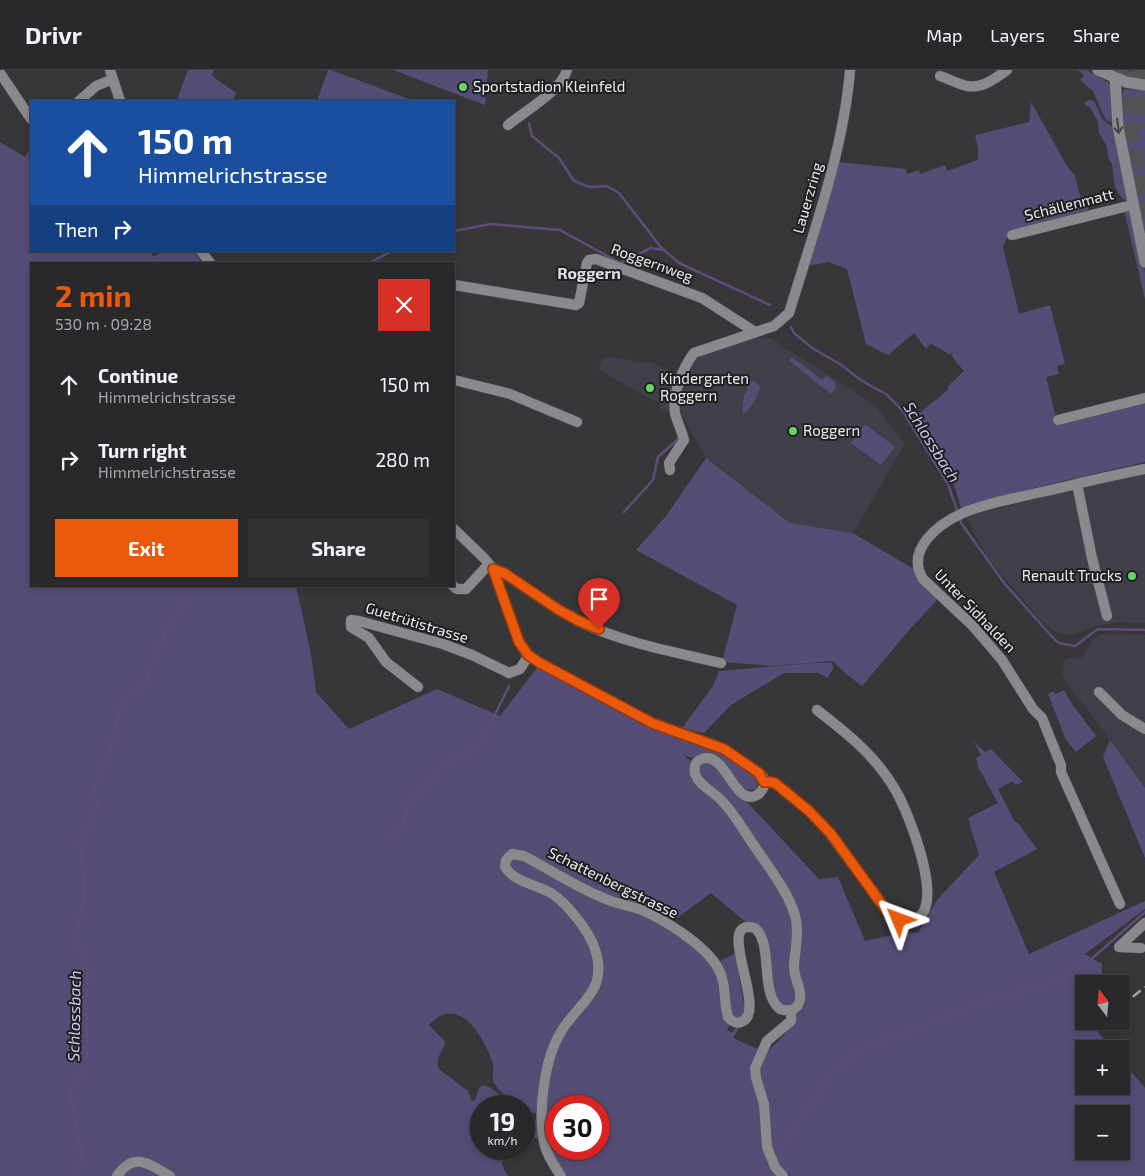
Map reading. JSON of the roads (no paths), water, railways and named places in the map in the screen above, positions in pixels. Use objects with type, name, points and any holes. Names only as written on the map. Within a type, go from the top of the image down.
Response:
[{"type":"street","points":[[508,125],[550,93],[562,81],[567,70]]},
{"type":"street","name":"Lauerzring","points":[[755,332],[774,326],[789,313],[834,163],[848,91],[850,70]]},
{"type":"street","points":[[940,76],[968,86],[976,86],[984,84],[1007,70]]},
{"type":"street","points":[[1098,70],[1126,82],[1145,85]]},
{"type":"street","points":[[0,73],[30,117]]},
{"type":"street","points":[[80,100],[111,74],[120,100]]},
{"type":"street","points":[[1115,78],[1118,127],[1132,205],[1145,262]]},
{"type":"street","name":"Schällenmatt","points":[[1012,235],[1132,205]]},
{"type":"street","points":[[202,252],[209,262]]},
{"type":"street","name":"Roggernweg","points":[[455,285],[576,305],[587,263],[589,260],[596,259],[702,298],[755,332]]},
{"type":"street","points":[[670,470],[669,463],[684,440],[675,414],[675,404],[677,390],[689,359],[694,352],[755,332]]},
{"type":"street","points":[[455,380],[510,394],[577,422]]},
{"type":"street","points":[[1058,420],[1145,398]]},
{"type":"street","name":"Unter Sidhalden","points":[[1120,904],[1061,772],[1061,766],[1042,718],[1033,709],[1010,671],[984,638],[920,574],[917,562],[921,548],[933,533],[958,515],[996,503],[1145,469]]},
{"type":"street","points":[[1077,484],[1092,558],[1107,616]]},
{"type":"street","points":[[455,530],[491,566],[559,610],[588,626],[630,640],[721,663]]},
{"type":"street","points":[[454,587],[457,589],[466,589],[491,566]]},
{"type":"street","points":[[491,566],[519,642],[528,655],[652,723],[724,749],[759,773],[764,782],[760,793],[747,796],[736,787],[714,760],[708,758],[701,759],[696,762],[694,767],[698,780],[732,811],[790,901],[796,925],[797,942],[794,968],[801,1000],[799,1005],[791,1010],[791,1021],[767,1041],[755,1068],[764,1104],[767,1146],[775,1167],[783,1176]]},
{"type":"street","name":"Guetrütistrasse","points":[[418,687],[386,662],[371,640],[351,627],[351,620],[359,620],[443,644],[472,655],[506,673],[519,671],[528,655]]},
{"type":"street","points":[[1099,692],[1122,716],[1145,729]]},
{"type":"street","points":[[764,782],[775,783],[805,807],[823,825],[891,915],[899,920],[910,921],[920,917],[926,907],[927,897],[922,857],[914,830],[901,799],[884,772],[868,753],[817,710]]},
{"type":"street","name":"Schattenbergstrasse","points":[[561,1176],[548,1153],[544,1138],[543,1098],[545,1075],[549,1057],[566,1022],[588,999],[594,989],[597,977],[597,958],[594,946],[587,933],[562,901],[507,870],[505,862],[509,856],[514,854],[524,856],[607,900],[644,911],[668,924],[692,941],[707,954],[719,969],[724,984],[728,1017],[732,1021],[743,1021],[748,1017],[751,1001],[739,951],[738,936],[746,928],[755,928],[762,938],[773,1000],[780,1009],[791,1010]]},
{"type":"street","points":[[1141,948],[1119,947],[1145,923]]},
{"type":"street","points":[[118,1176],[131,1162],[139,1161],[150,1164],[170,1176]]},
{"type":"waterway","points":[[529,123],[532,136],[559,158],[574,181],[590,187],[607,186],[619,193],[663,250]]},
{"type":"waterway","points":[[455,231],[491,224],[560,230],[620,263],[651,248],[664,250],[679,263],[770,305]]},
{"type":"waterway","points":[[371,262],[390,252]]},
{"type":"waterway","name":"Schlossbach","points":[[791,327],[794,333],[812,348],[840,364],[862,381],[886,394],[902,410],[948,484],[958,513]]},
{"type":"waterway","points":[[624,512],[653,480],[658,457],[677,440],[679,434]]},
{"type":"waterway","name":"Schlossbach","points":[[960,518],[961,523],[1005,584],[1059,643],[1075,646],[1098,629],[1145,630]]},
{"type":"waterway","name":"Schlossbach","points":[[76,1176],[82,1156],[70,1092],[86,1068],[88,967],[77,943],[78,922],[85,895],[80,843],[98,806],[94,791],[111,746],[121,703],[146,681],[165,633],[195,587]]},
{"type":"waterway","points":[[390,839],[404,821],[408,804],[419,795],[429,782],[435,779],[440,769],[448,762],[480,745],[509,686]]},
{"type":"waterway","points":[[774,1156],[818,1097],[831,1072],[862,1049],[1002,995],[1044,987],[1088,962],[1145,912]]},
{"type":"waterway","points":[[762,1176],[771,1163]]},
{"type":"tunnel","points":[[1118,70],[1145,217]]},
{"type":"tunnel","points":[[1136,70],[1145,127]]},
{"type":"railway","points":[[1130,999],[1145,987]]},
{"type":"place","name":"Sportstadion Kleinfeld","points":[[463,87]]},
{"type":"place","name":"Kindergarten Roggern","points":[[650,388]]},
{"type":"place","name":"Roggern","points":[[793,431]]},
{"type":"place","name":"Renault Trucks","points":[[1132,576]]},
{"type":"district","name":"Roggern","points":[[589,273]]}]
